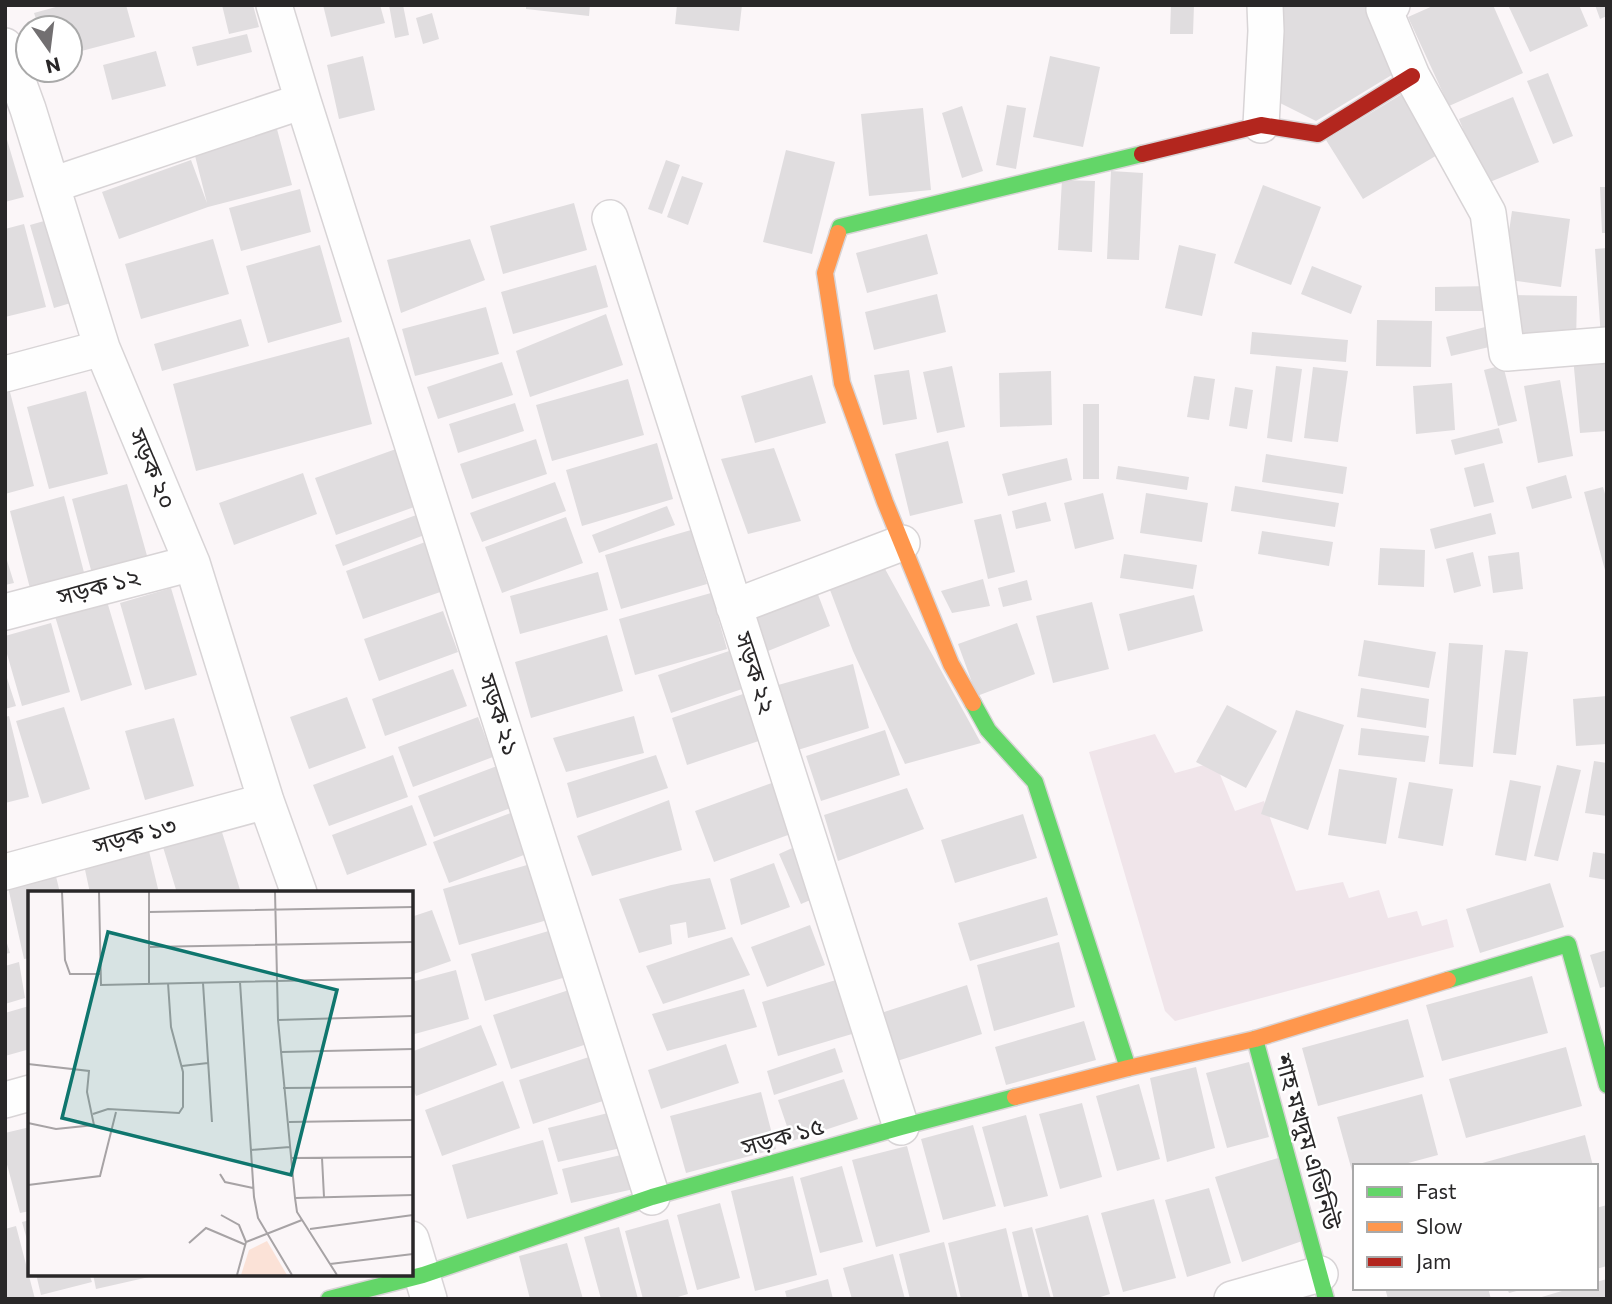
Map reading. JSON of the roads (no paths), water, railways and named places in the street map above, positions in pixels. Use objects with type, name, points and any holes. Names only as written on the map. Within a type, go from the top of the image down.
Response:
[{"type":"street","name":"সড়ক ২১","points":[[274,5],[652,1197]]},
{"type":"street","points":[[1261,125],[1265,5]]},
{"type":"street","points":[[1392,5],[1384,9],[1412,76],[1488,213],[1507,353],[1607,345]]},
{"type":"street","name":"সড়ক ২০","points":[[5,46],[17,112],[52,185],[102,348],[192,563],[266,801],[298,891]]},
{"type":"street","points":[[1128,1068],[1035,782],[988,730],[951,664],[885,502],[842,383],[825,273],[840,227],[1261,125],[1318,134],[1412,76]]},
{"type":"street","points":[[52,185],[303,101]]},
{"type":"street","name":"সড়ক ২২","points":[[610,218],[901,1127]]},
{"type":"street","points":[[5,374],[102,348]]},
{"type":"street","points":[[734,607],[902,543]]},
{"type":"street","name":"সড়ক ১২","points":[[5,612],[192,563]]},
{"type":"street","name":"সড়ক ১৩","points":[[5,872],[266,801]]},
{"type":"street","name":"সড়ক ১৫","points":[[330,1299],[426,1287],[652,1197],[901,1127],[1128,1068],[1255,1039],[1568,944],[1598,1016]]},
{"type":"street","points":[[1598,1016],[1607,1085]]},
{"type":"street","name":"শাহ মখদুম এভিনিউ","points":[[1255,1039],[1323,1286]]},
{"type":"street","points":[[5,1100],[28,1094]]},
{"type":"street","points":[[413,1245],[426,1287]]},
{"type":"street","points":[[1232,1299],[1323,1286]]}]
